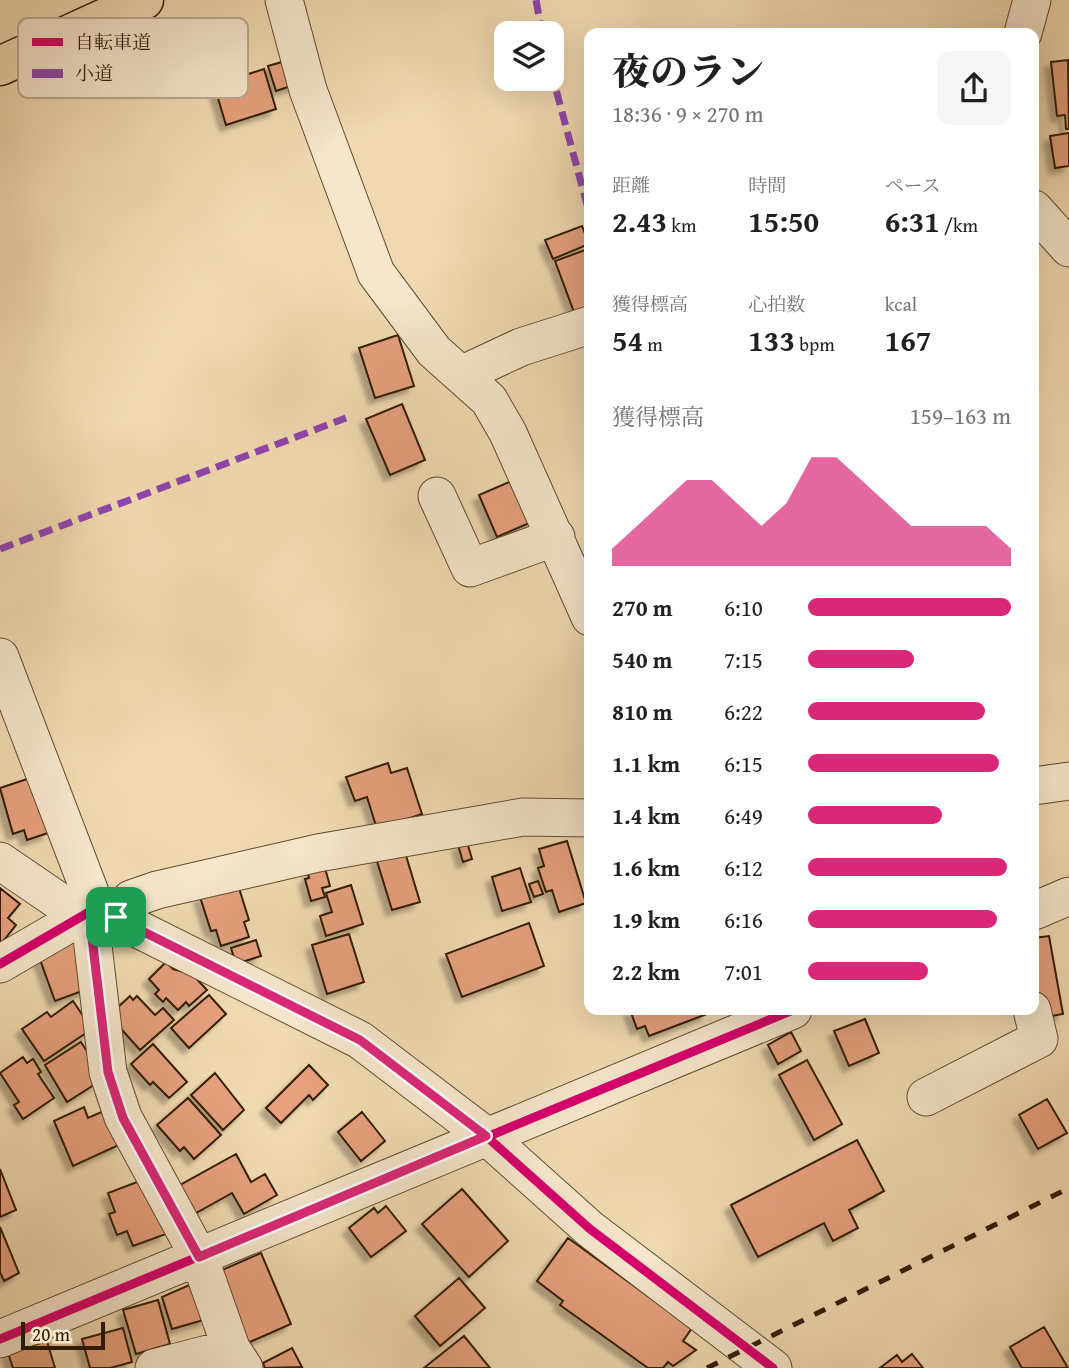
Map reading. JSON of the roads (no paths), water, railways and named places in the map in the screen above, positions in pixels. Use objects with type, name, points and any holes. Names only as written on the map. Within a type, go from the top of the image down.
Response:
[{"type":"main road","points":[[104,18],[144,0]]},
{"type":"main road","points":[[0,65],[18,57]]},
{"type":"street","points":[[284,0],[308,90],[376,273],[434,351],[489,400],[508,433],[584,603]]},
{"type":"street","points":[[1024,28],[1032,0]]},
{"type":"street","points":[[1039,215],[1069,248]]},
{"type":"street","points":[[461,375],[521,347],[584,327]]},
{"type":"street","points":[[437,496],[470,568],[556,537]]},
{"type":"street","points":[[0,657],[97,914],[91,929],[108,1072],[123,1118],[199,1257],[237,1358],[154,1368]]},
{"type":"street","points":[[1039,785],[1069,780]]},
{"type":"street","points":[[0,964],[97,914],[157,890],[318,853],[523,817],[584,818]]},
{"type":"street","points":[[0,861],[97,914],[360,1040],[486,1136],[590,1229],[771,1368]]},
{"type":"street","points":[[1039,909],[1069,896]]},
{"type":"street","points":[[0,1339],[781,1015]]},
{"type":"street","points":[[926,1097],[1039,1039],[1033,1015]]},
{"type":"railway","points":[[707,1368],[1069,1188]]}]
